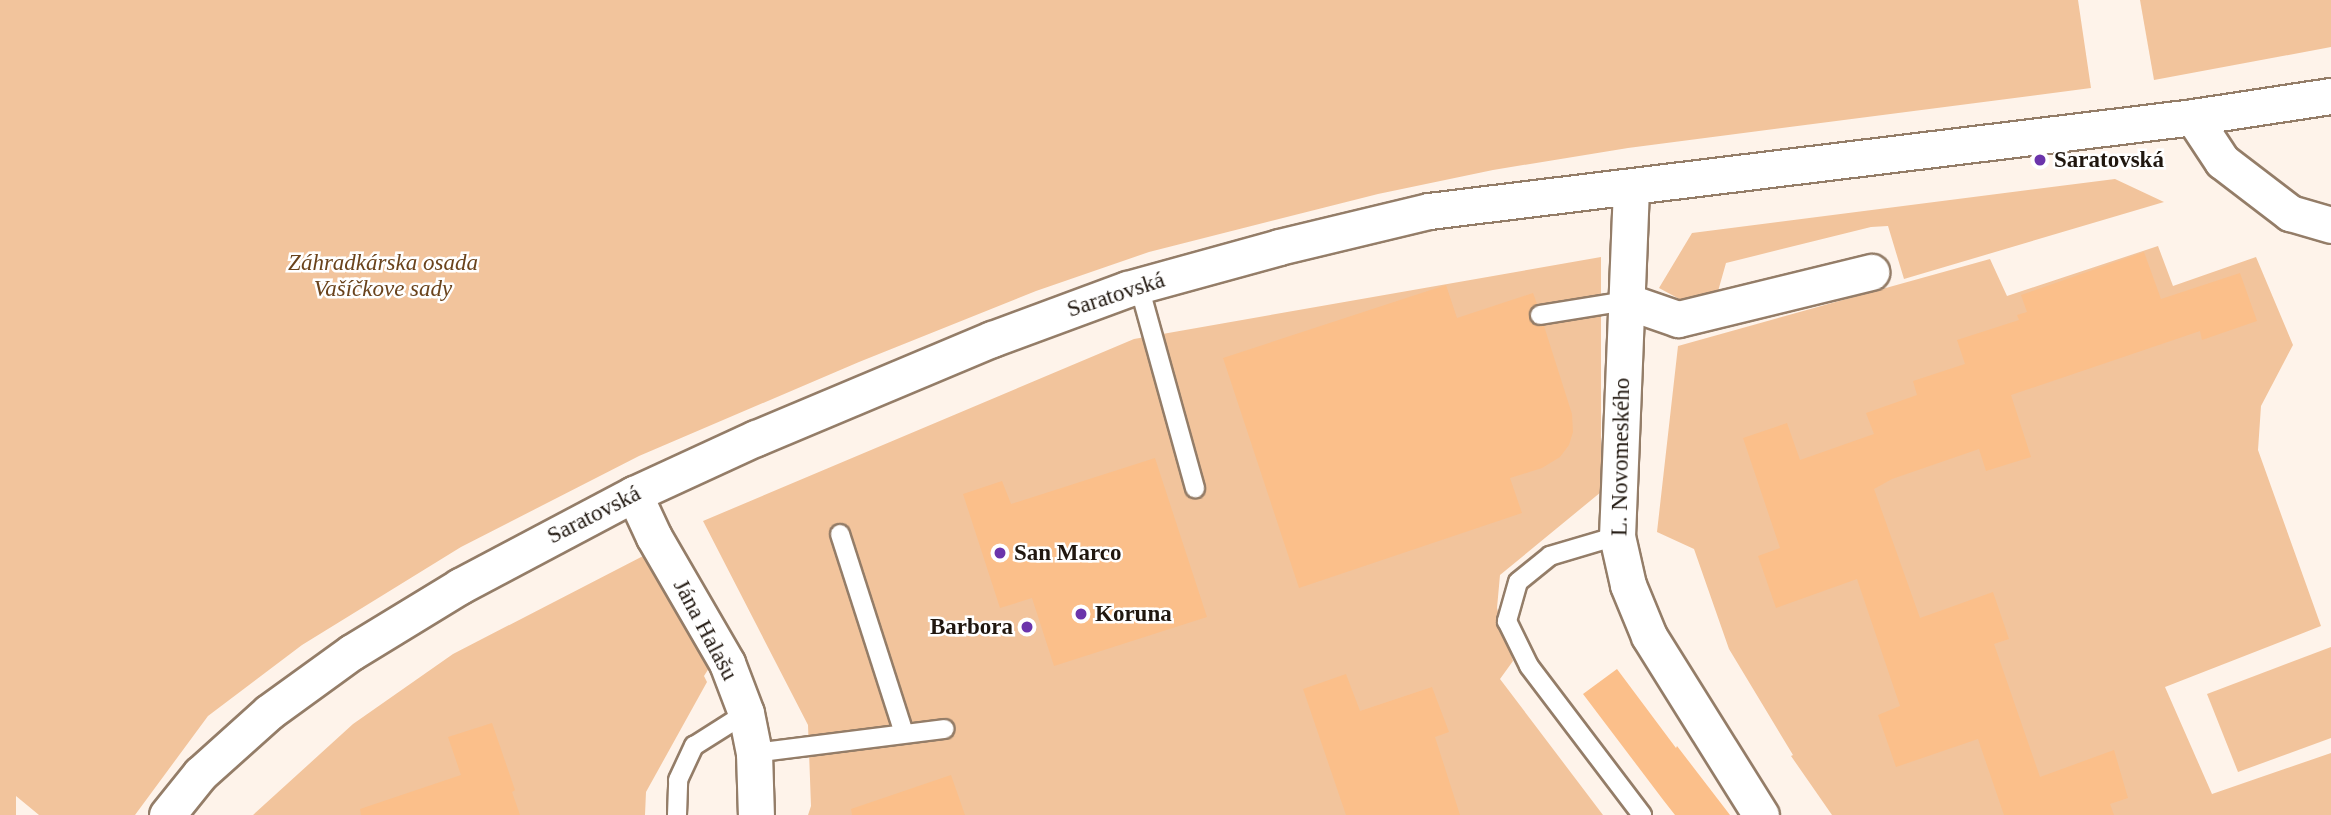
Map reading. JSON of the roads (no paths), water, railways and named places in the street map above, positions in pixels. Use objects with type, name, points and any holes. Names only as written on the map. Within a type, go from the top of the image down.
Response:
[{"type":"street","name":"Saratovská","points":[[167,815],[200,774],[269,712],[352,652],[460,586],[634,494],[756,438],[992,339],[1139,286],[1279,247],[1429,211],[2193,117],[2331,96]]},
{"type":"street","points":[[2193,117],[2222,161],[2290,213],[2331,225]]},
{"type":"street","name":"L. Novomeského","points":[[1631,188],[1617,536],[1628,585],[1649,636],[1761,815]]},
{"type":"street","points":[[1626,301],[1678,319],[1871,272]]},
{"type":"street","name":"Jána Halašu","points":[[634,494],[654,537],[727,663],[746,713],[754,753],[756,815]]},
{"type":"lane","points":[[1139,286],[1195,488]]},
{"type":"lane","points":[[1540,315],[1626,301]]},
{"type":"lane","points":[[840,534],[904,733]]},
{"type":"lane","points":[[1617,536],[1550,556],[1518,582],[1507,621],[1529,666],[1642,815]]},
{"type":"lane","points":[[677,815],[678,780],[694,746],[746,713]]},
{"type":"lane","points":[[754,753],[944,729]]},
{"type":"place","name":"Saratovská","points":[[2040,160]]},
{"type":"place","name":"San Marco","points":[[1000,553]]},
{"type":"place","name":"Koruna","points":[[1081,614]]},
{"type":"place","name":"Barbora","points":[[1027,627]]},
{"type":"park label","name":"Záhradkárska osada Vašíčkove sady","points":[[383,276]]}]
